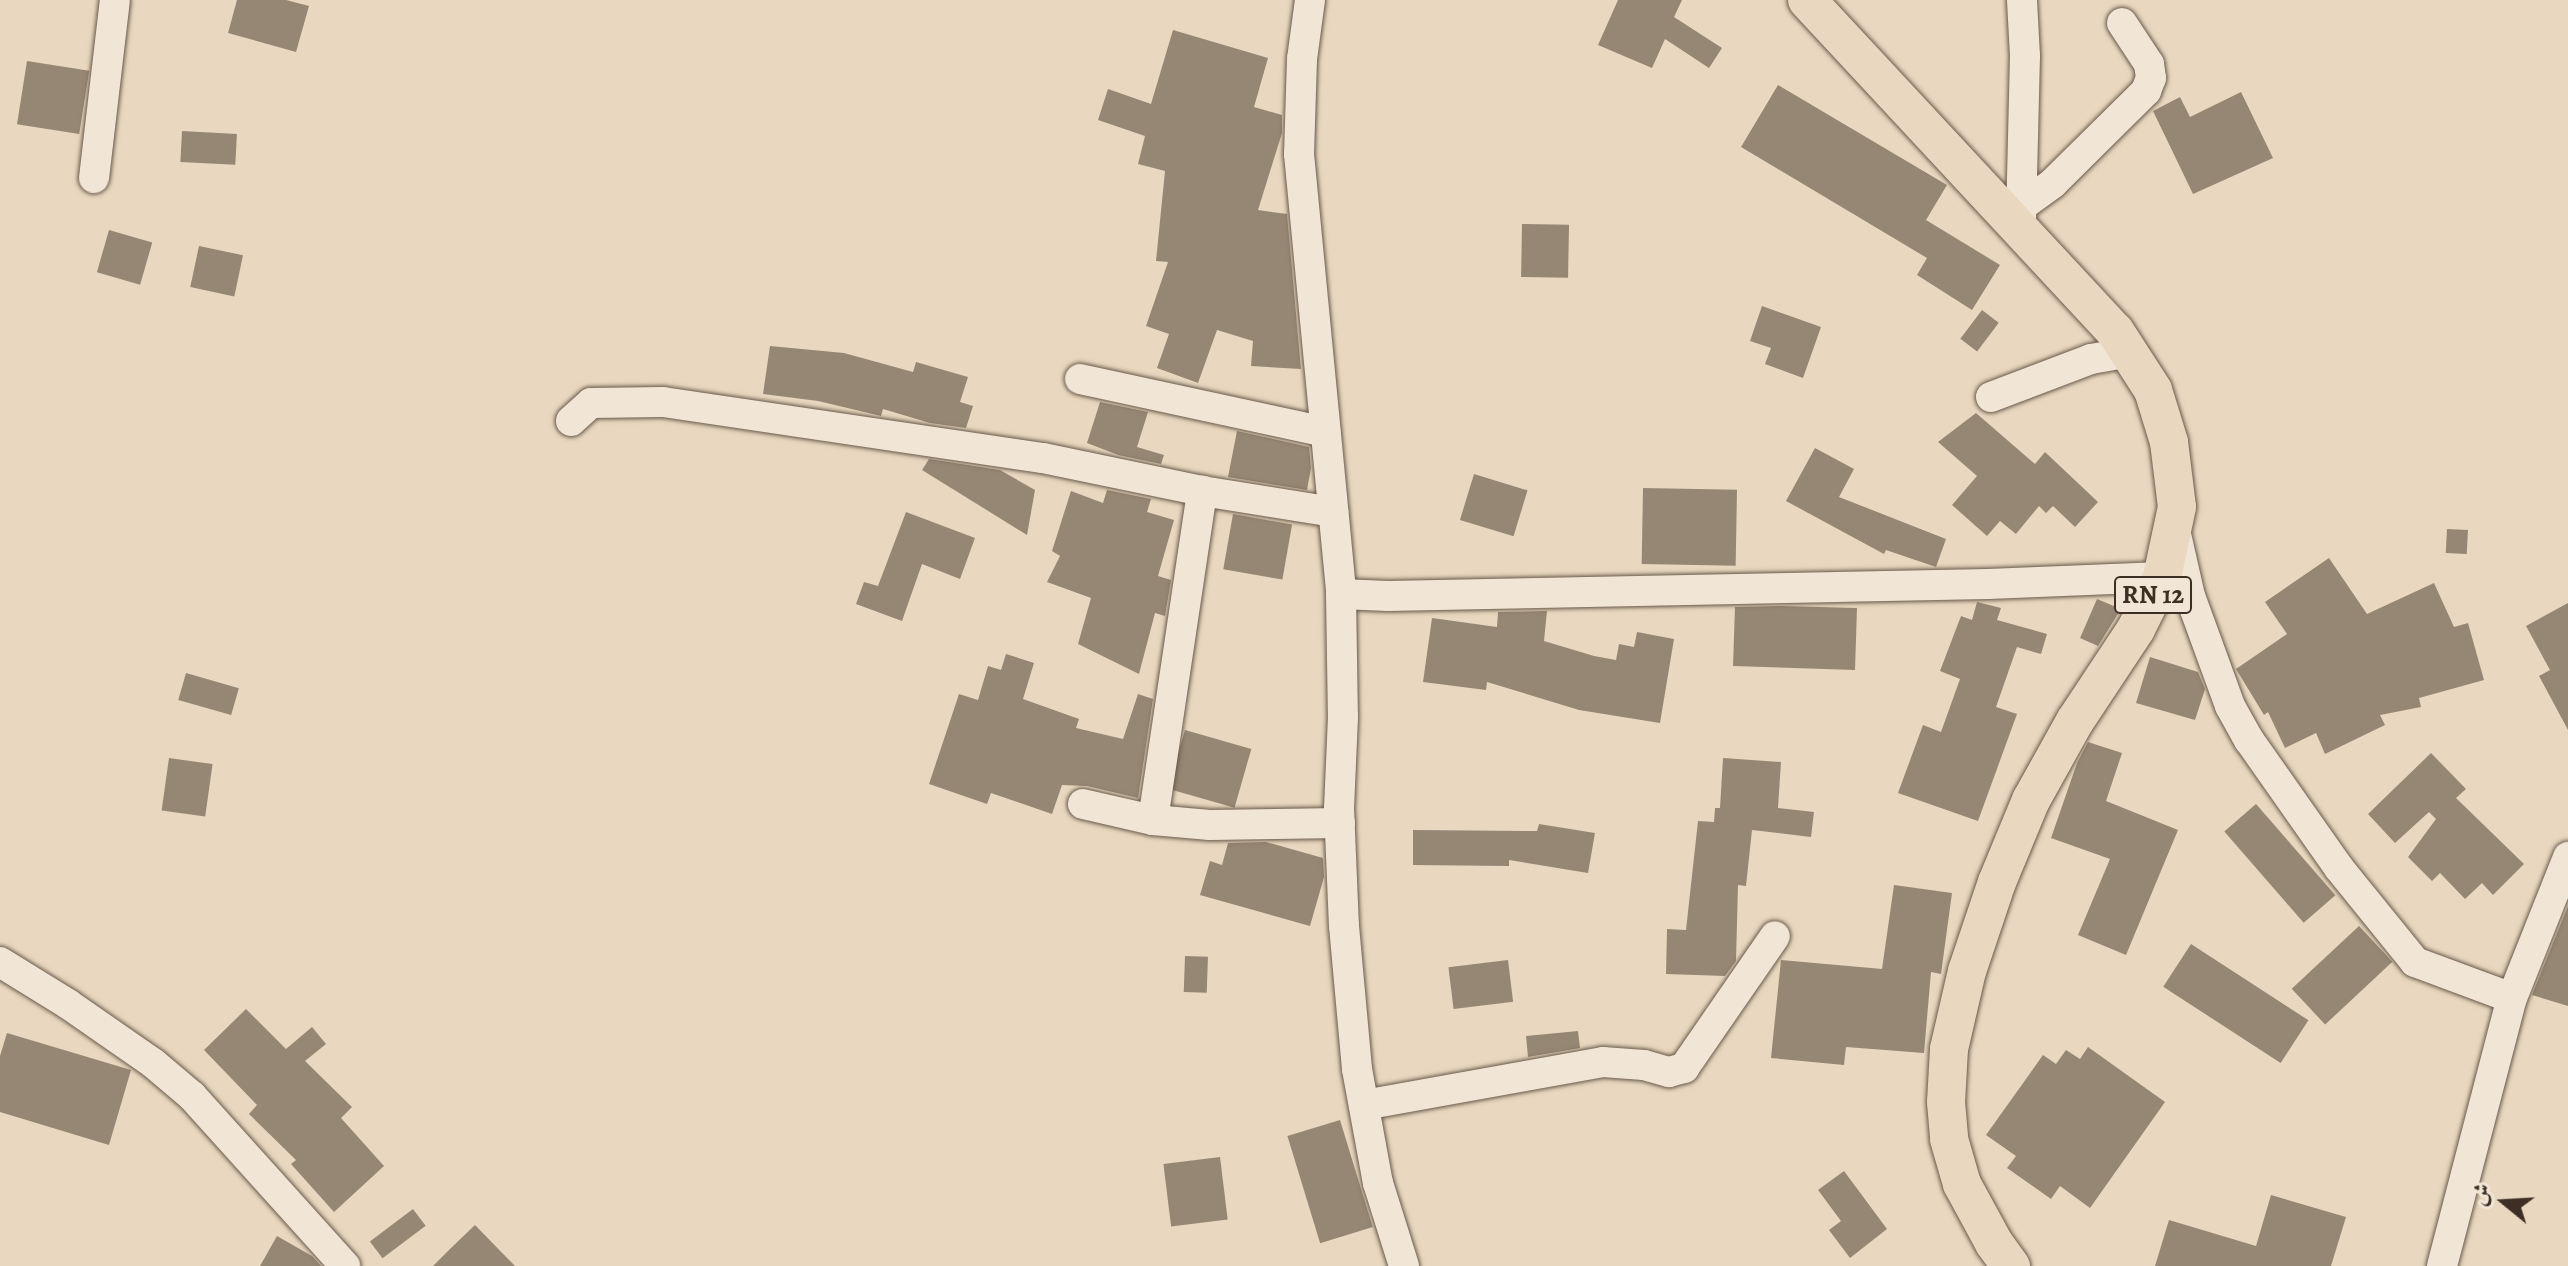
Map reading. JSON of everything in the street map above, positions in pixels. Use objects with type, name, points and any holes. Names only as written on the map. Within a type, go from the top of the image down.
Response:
[{"type":"main road","name":"RN 12","points":[[1807,0],[2021,215],[2130,352],[2153,390],[2165,423],[2176,488],[2175,530],[2162,577],[2136,629],[2075,721],[2031,800],[1997,882],[1967,971],[1949,1049],[1946,1102],[1949,1139],[1972,1204],[2011,1266]]},
{"type":"street","points":[[94,178],[115,0]]},
{"type":"street","points":[[1310,0],[1302,59],[1299,154],[1341,594],[1340,823],[1344,926],[1357,1069],[1378,1183],[1404,1266]]},
{"type":"street","points":[[2021,215],[2022,0]]},
{"type":"street","points":[[2021,215],[2146,91],[2151,78],[2149,64],[2122,23]]},
{"type":"street","points":[[1991,397],[2091,359],[2130,352]]},
{"type":"street","points":[[1080,379],[1325,432]]},
{"type":"street","points":[[571,421],[591,403],[663,402],[1043,458],[1202,491],[1333,512]]},
{"type":"street","points":[[1153,820],[1202,491]]},
{"type":"street","points":[[2175,530],[2190,596],[2230,706],[2249,740],[2339,868],[2415,962],[2512,998]]},
{"type":"street","points":[[1341,594],[1925,585],[2162,577]]},
{"type":"street","points":[[1083,804],[1153,820],[1210,825],[1340,823]]},
{"type":"street","points":[[2442,1266],[2512,998],[2556,917],[2568,857]]},
{"type":"street","points":[[1364,1105],[1603,1062],[1644,1065],[1669,1072],[1684,1068],[1775,936]]},
{"type":"street","points":[[0,962],[68,1004],[153,1063],[192,1096],[345,1266]]},
{"type":"building","points":[[237,0],[286,0],[309,6],[296,52],[228,33]]},
{"type":"building","points":[[1618,0],[1682,0],[1674,17],[1722,48],[1709,68],[1665,39],[1652,68],[1598,45]]},
{"type":"building","points":[[1173,30],[1268,58],[1254,107],[1282,115],[1282,133],[1258,210],[1287,214],[1301,369],[1251,366],[1253,341],[1217,330],[1198,383],[1157,368],[1169,334],[1146,326],[1168,262],[1156,261],[1165,171],[1138,164],[1145,136],[1098,120],[1108,89],[1151,104]]},
{"type":"building","points":[[27,61],[89,71],[79,134],[17,124]]},
{"type":"building","points":[[1778,85],[1947,185],[1926,220],[2000,265],[1972,310],[1917,275],[1927,258],[1741,147]]},
{"type":"building","points":[[2241,92],[2273,158],[2193,194],[2153,111],[2180,97],[2190,117]]},
{"type":"building","points":[[182,131],[237,134],[235,165],[180,162]]},
{"type":"building","points":[[1522,224],[1569,225],[1568,278],[1521,277]]},
{"type":"building","points":[[109,230],[152,242],[140,285],[97,272]]},
{"type":"building","points":[[199,246],[243,255],[234,296],[190,287]]},
{"type":"building","points":[[1762,306],[1821,327],[1803,378],[1765,364],[1771,348],[1750,341]]},
{"type":"building","points":[[1982,310],[1999,323],[1977,351],[1960,339]]},
{"type":"building","points":[[770,346],[844,353],[913,372],[916,362],[968,377],[960,402],[973,406],[966,428],[930,423],[883,409],[881,416],[818,401],[763,394]]},
{"type":"building","points":[[1100,402],[1148,412],[1137,447],[1164,455],[1161,464],[1118,455],[1087,443]]},
{"type":"building","points":[[1976,413],[2035,464],[2045,452],[2098,502],[2075,527],[2053,506],[2046,513],[2039,506],[2016,534],[2000,521],[1987,536],[1952,505],[1977,476],[1938,442]]},
{"type":"building","points":[[1237,431],[1309,447],[1311,468],[1307,490],[1228,477]]},
{"type":"building","points":[[1815,448],[1854,469],[1839,497],[1946,539],[1936,567],[1886,550],[1884,554],[1786,501]]},
{"type":"building","points":[[929,459],[1000,470],[1035,490],[1027,535],[922,470]]},
{"type":"building","points":[[1474,474],[1528,490],[1514,536],[1460,520]]},
{"type":"building","points":[[1643,488],[1737,490],[1736,566],[1642,564]]},
{"type":"building","points":[[1107,490],[1151,499],[1147,512],[1174,520],[1158,576],[1171,580],[1165,616],[1155,613],[1139,674],[1078,644],[1091,598],[1047,582],[1060,556],[1052,551],[1071,491],[1103,503]]},
{"type":"building","points":[[906,512],[975,538],[960,579],[922,564],[902,621],[856,604],[864,582],[878,586]]},
{"type":"building","points":[[1233,514],[1292,524],[1282,580],[1223,569]]},
{"type":"building","points":[[2447,529],[2468,530],[2467,554],[2446,553]]},
{"type":"building","points":[[2329,558],[2367,614],[2434,583],[2454,627],[2468,623],[2484,680],[2419,698],[2421,707],[2380,715],[2385,725],[2325,754],[2316,733],[2285,748],[2268,712],[2264,715],[2236,669],[2287,634],[2265,602]]},
{"type":"building","points":[[2097,599],[2121,609],[2098,646],[2080,638]]},
{"type":"building","points":[[1977,602],[2001,608],[1997,620],[2047,634],[2041,654],[2017,647],[1996,707],[2017,714],[1978,821],[1898,793],[1923,725],[1941,732],[1960,679],[1940,671],[1961,616],[1972,620]]},
{"type":"building","points":[[2568,603],[2568,730],[2539,676],[2550,670],[2526,626]]},
{"type":"building","points":[[1735,607],[1857,608],[1855,670],[1733,666]]},
{"type":"building","points":[[1547,611],[1544,641],[1594,656],[1616,660],[1619,644],[1634,647],[1637,632],[1674,639],[1660,723],[1579,710],[1487,682],[1486,690],[1423,682],[1432,618],[1497,627],[1498,612]]},
{"type":"building","points":[[1006,654],[1034,663],[1023,699],[1079,719],[1076,728],[1123,739],[1138,694],[1153,699],[1138,798],[1087,786],[1062,785],[1052,814],[991,793],[987,804],[929,784],[959,694],[978,700],[988,666],[1001,670]]},
{"type":"building","points":[[2150,657],[2198,672],[2205,689],[2195,720],[2136,703]]},
{"type":"building","points":[[186,673],[239,688],[231,715],[178,700]]},
{"type":"building","points":[[1185,730],[1251,749],[1235,808],[1168,789]]},
{"type":"building","points":[[2088,742],[2122,753],[2106,801],[2178,830],[2126,955],[2078,935],[2110,859],[2051,838],[2077,763]]},
{"type":"building","points":[[2431,753],[2466,789],[2456,798],[2524,864],[2493,895],[2482,883],[2465,899],[2440,873],[2432,881],[2408,857],[2436,819],[2429,812],[2395,843],[2368,814]]},
{"type":"building","points":[[169,758],[213,764],[205,817],[162,810]]},
{"type":"building","points":[[1723,758],[1781,762],[1778,808],[1814,812],[1811,837],[1752,830],[1746,886],[1738,885],[1736,961],[1725,976],[1666,974],[1667,929],[1686,930],[1698,821],[1714,822],[1715,808],[1720,808]]},
{"type":"building","points":[[2256,804],[2335,895],[2304,923],[2224,832]]},
{"type":"building","points":[[1539,824],[1595,833],[1588,873],[1509,860],[1509,866],[1413,865],[1413,830],[1537,831]]},
{"type":"building","points":[[1266,842],[1323,858],[1324,877],[1310,926],[1200,895],[1210,861],[1222,865],[1228,843]]},
{"type":"building","points":[[1894,885],[1952,893],[1941,974],[1931,972],[1924,1053],[1846,1047],[1844,1065],[1771,1058],[1781,960],[1882,969]]},
{"type":"building","points":[[2568,906],[2568,1006],[2532,995]]},
{"type":"building","points":[[2359,926],[2392,962],[2325,1025],[2292,989]]},
{"type":"building","points":[[2191,944],[2308,1020],[2281,1063],[2163,987]]},
{"type":"building","points":[[1185,956],[1208,957],[1207,993],[1184,992]]},
{"type":"building","points":[[1508,960],[1513,1002],[1454,1009],[1448,967]]},
{"type":"building","points":[[246,1009],[286,1049],[312,1027],[326,1044],[305,1061],[352,1107],[341,1118],[384,1166],[334,1212],[291,1164],[296,1160],[249,1114],[257,1105],[204,1050]]},
{"type":"building","points":[[1578,1031],[1580,1048],[1528,1057],[1526,1036]]},
{"type":"building","points":[[7,1033],[131,1070],[109,1145],[0,1112],[0,1056]]},
{"type":"building","points":[[2088,1047],[2165,1102],[2090,1208],[2060,1186],[2051,1199],[2007,1168],[2016,1156],[1986,1135],[2043,1055],[2056,1064],[2066,1050],[2080,1059]]},
{"type":"building","points":[[1340,1120],[1373,1227],[1320,1243],[1287,1136]]},
{"type":"building","points":[[1220,1157],[1228,1220],[1171,1226],[1163,1164]]},
{"type":"building","points":[[1844,1171],[1887,1229],[1850,1258],[1829,1230],[1841,1221],[1818,1190]]},
{"type":"building","points":[[2271,1195],[2346,1217],[2331,1266],[2155,1266],[2169,1220],[2256,1246]]},
{"type":"building","points":[[413,1209],[426,1226],[383,1258],[370,1241]]},
{"type":"building","points":[[475,1225],[515,1266],[433,1266],[451,1248]]},
{"type":"building","points":[[277,1236],[312,1256],[321,1266],[260,1266]]}]
